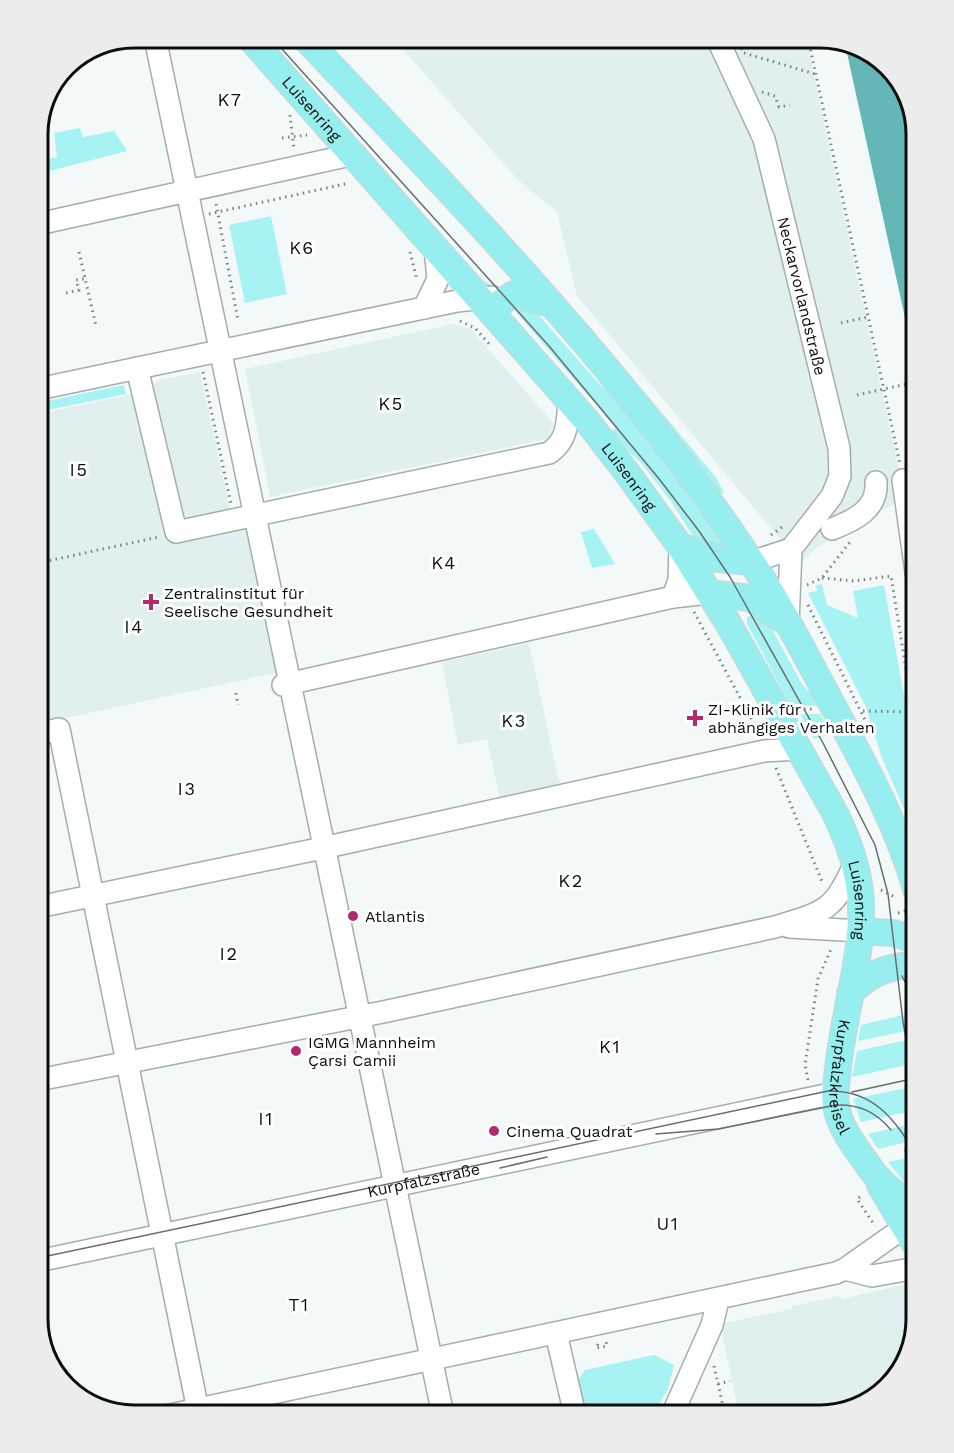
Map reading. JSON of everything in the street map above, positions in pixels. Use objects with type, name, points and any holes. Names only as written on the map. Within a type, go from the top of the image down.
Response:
[{"type":"main road","name":"Luisenring","points":[[258,48],[343,157],[493,303],[625,470],[680,546],[710,593],[836,815],[855,862],[861,905],[861,931],[850,993]]},
{"type":"main road","points":[[314,48],[552,304],[693,480],[751,562],[788,624],[885,805],[906,861]]},
{"type":"main road","points":[[493,303],[514,294],[552,304]]},
{"type":"main road","points":[[680,546],[718,559],[751,562]]},
{"type":"main road","points":[[710,593],[750,598],[788,624]]},
{"type":"main road","points":[[861,931],[893,933],[906,937]]},
{"type":"main road","name":"Kurpfalzkreisel","points":[[906,966],[883,969],[865,979],[850,993],[824,1097],[871,1170],[891,1191],[906,1198]]},
{"type":"main road","points":[[871,1170],[901,1230]]},
{"type":"street","points":[[157,48],[255,514],[286,684],[324,848],[441,1405]]},
{"type":"street","name":"Neckarvorlandstraße","points":[[722,48],[764,139],[839,448],[840,476],[832,496],[791,549]]},
{"type":"street","points":[[48,222],[188,193],[343,157]]},
{"type":"street","points":[[424,308],[438,279],[435,248]]},
{"type":"street","points":[[48,386],[424,308],[493,303]]},
{"type":"street","points":[[137,368],[176,532],[549,453],[559,446],[565,435],[569,402]]},
{"type":"street","points":[[903,480],[906,501]]},
{"type":"street","points":[[832,529],[856,520],[872,503],[877,493],[876,482]]},
{"type":"street","points":[[673,597],[679,579],[680,546]]},
{"type":"street","points":[[751,562],[791,549],[788,624]]},
{"type":"street","points":[[286,684],[673,597],[710,593]]},
{"type":"street","points":[[48,732],[59,729],[198,1405]]},
{"type":"street","points":[[48,905],[324,848],[764,750],[800,749]]},
{"type":"street","points":[[48,1078],[775,927],[831,905],[841,895],[855,862]]},
{"type":"street","points":[[775,927],[861,931]]},
{"type":"street","name":"Kurpfalzstraße","points":[[48,1259],[824,1097]]},
{"type":"street","points":[[230,1405],[845,1269],[901,1230]]},
{"type":"street","points":[[845,1269],[872,1275],[906,1270]]},
{"type":"street","points":[[676,1405],[712,1325],[717,1304]]},
{"type":"street","points":[[556,1333],[572,1405]]},
{"type":"path","points":[[744,48],[737,50],[816,74]]},
{"type":"path","points":[[810,48],[903,480]]},
{"type":"path","points":[[766,92],[775,96],[779,107],[790,105]]},
{"type":"path","points":[[288,106],[293,136],[294,168]]},
{"type":"path","points":[[282,138],[310,135]]},
{"type":"path","points":[[202,216],[351,182],[343,157]]},
{"type":"path","points":[[212,187],[238,320]]},
{"type":"path","points":[[409,249],[424,308]]},
{"type":"path","points":[[79,252],[96,326]]},
{"type":"path","points":[[66,293],[79,290],[76,280],[85,279]]},
{"type":"path","points":[[841,323],[868,317]]},
{"type":"path","points":[[452,322],[469,323],[497,352]]},
{"type":"path","points":[[200,356],[234,519]]},
{"type":"path","points":[[857,395],[906,384]]},
{"type":"path","points":[[770,536],[788,522]]},
{"type":"path","points":[[48,561],[165,536]]},
{"type":"path","points":[[800,589],[822,578],[849,543]]},
{"type":"path","points":[[822,578],[854,581],[891,576],[906,662]]},
{"type":"path","points":[[805,599],[863,711],[906,713]]},
{"type":"path","points":[[236,693],[238,705]]},
{"type":"path","points":[[795,709],[820,709]]},
{"type":"path","points":[[861,905],[880,904],[878,888],[905,902],[902,888],[906,888]]},
{"type":"path","points":[[860,1197],[857,1199],[901,1230]]},
{"type":"path","points":[[714,1365],[723,1405]]},
{"type":"path","points":[[718,1384],[730,1381]]},
{"type":"shaded area","points":[[402,48],[808,48],[905,498],[819,546],[800,563],[577,296],[557,212],[517,179]]},
{"type":"shaded area","points":[[847,53],[863,59],[881,73],[895,91],[903,112],[906,134],[906,322]]},
{"type":"shaded area","points":[[80,128],[83,137],[114,131],[127,151],[48,171],[48,159],[57,157],[54,133]]},
{"type":"shaded area","points":[[369,153],[484,281],[496,287],[483,290],[366,156]]},
{"type":"shaded area","points":[[271,216],[287,294],[245,303],[229,225]]},
{"type":"shaded area","points":[[524,304],[530,305],[594,378],[643,427],[726,543],[723,549],[703,545],[693,536],[670,500],[641,463],[610,433],[616,428],[515,311]]},
{"type":"shaded area","points":[[453,324],[471,329],[554,424],[547,439],[270,497],[245,369]]},
{"type":"shaded area","points":[[588,325],[715,476],[724,492],[718,497],[584,326]]},
{"type":"shaded area","name":"Zentralinstitut für Seelische Gesundheit","points":[[200,372],[235,531],[249,529],[280,672],[48,722],[48,412],[152,390],[156,381]]},
{"type":"shaded area","points":[[124,385],[126,394],[48,410],[48,401]]},
{"type":"shaded area","points":[[594,529],[615,564],[592,568],[581,532]]},
{"type":"shaded area","points":[[822,584],[827,605],[858,618],[853,591],[884,585],[906,707],[906,814],[882,758],[866,707],[808,593],[817,591],[816,585]]},
{"type":"shaded area","points":[[762,611],[802,684],[822,706],[790,705],[747,624],[747,617]]},
{"type":"shaded area","points":[[529,643],[560,786],[500,799],[487,739],[458,745],[442,662]]},
{"type":"shaded area","points":[[800,714],[820,714],[825,723],[823,726],[827,735],[814,739]]},
{"type":"shaded area","points":[[906,1014],[906,1031],[858,1041],[861,1025]]},
{"type":"shaded area","points":[[906,1040],[906,1065],[852,1077],[857,1051]]},
{"type":"shaded area","points":[[906,1088],[906,1112],[861,1122],[853,1099]]},
{"type":"shaded area","points":[[906,1125],[906,1142],[878,1149],[868,1134]]},
{"type":"shaded area","points":[[906,1158],[906,1184],[888,1162]]},
{"type":"shaded area","points":[[906,1284],[906,1319],[903,1341],[895,1362],[881,1380],[863,1394],[831,1404],[737,1405],[720,1324],[792,1309],[792,1306],[841,1296],[842,1299]]},
{"type":"shaded area","points":[[654,1355],[674,1365],[668,1389],[659,1405],[584,1405],[578,1380],[585,1370]]},
{"type":"tram line","points":[[281,48],[549,346],[660,480],[730,577],[823,743],[875,845],[888,894],[906,1038]]},
{"type":"tram line","points":[[902,976],[906,984]]},
{"type":"tram line","points":[[852,1092],[906,1080]]},
{"type":"tram line","points":[[48,1256],[828,1091],[844,1092],[870,1101],[891,1118],[906,1139]]},
{"type":"tram line","points":[[656,1134],[718,1129],[836,1105],[867,1110],[891,1130]]},
{"type":"tram line","points":[[500,1168],[547,1157]]},
{"type":"place","name":"Zentralinstitut für Seelische Gesundheit","points":[[151,602]]},
{"type":"place","name":"ZI-Klinik für abhängiges Verhalten","points":[[695,718]]},
{"type":"place","name":"Atlantis","points":[[353,916]]},
{"type":"place","name":"IGMG Mannheim Çarsi Camii","points":[[296,1051]]},
{"type":"place","name":"Cinema Quadrat","points":[[494,1131]]},
{"type":"district","name":"K7","points":[[230,100]]},
{"type":"district","name":"K6","points":[[302,248]]},
{"type":"district","name":"K5","points":[[391,404]]},
{"type":"district","name":"I5","points":[[79,470]]},
{"type":"district","name":"K4","points":[[444,563]]},
{"type":"district","name":"I4","points":[[134,627]]},
{"type":"district","name":"K3","points":[[514,721]]},
{"type":"district","name":"I3","points":[[187,789]]},
{"type":"district","name":"K2","points":[[571,881]]},
{"type":"district","name":"I2","points":[[229,954]]},
{"type":"district","name":"K1","points":[[610,1047]]},
{"type":"district","name":"I1","points":[[266,1119]]},
{"type":"district","name":"U1","points":[[668,1224]]},
{"type":"district","name":"T1","points":[[299,1305]]}]
